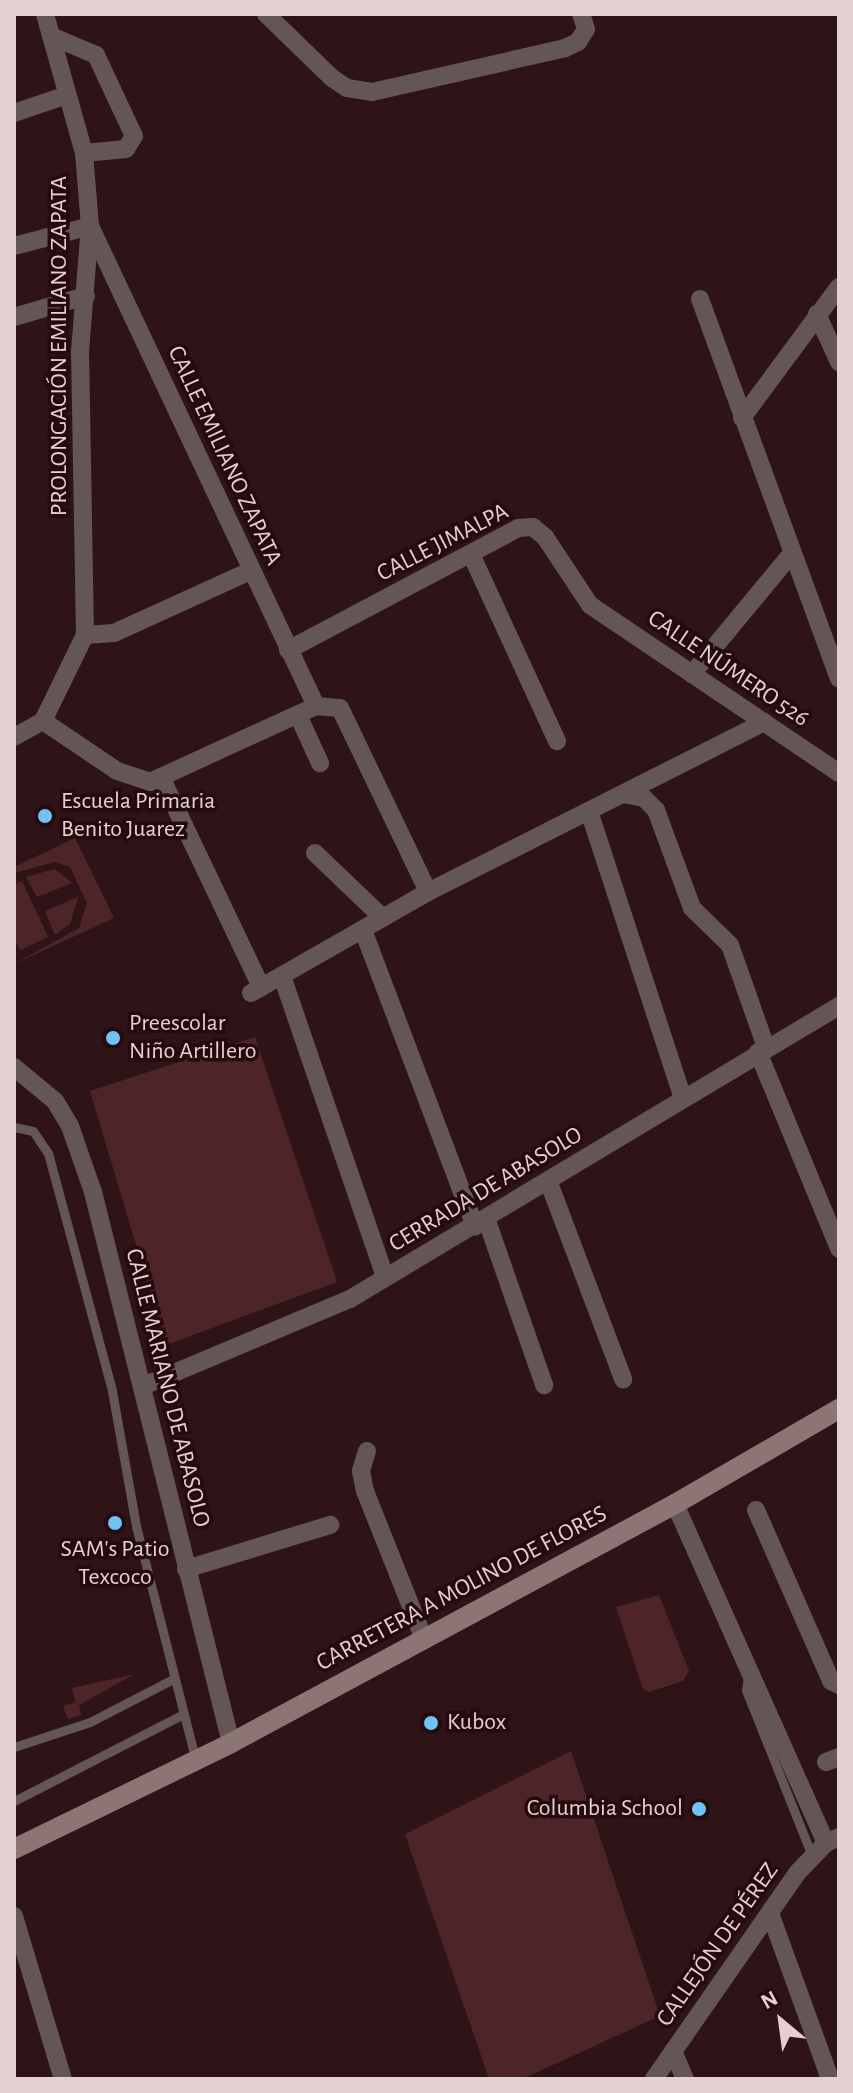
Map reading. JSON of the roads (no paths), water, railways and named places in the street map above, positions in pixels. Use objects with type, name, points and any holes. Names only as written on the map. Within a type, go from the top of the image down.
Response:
[{"type":"main road","name":"CARRETERA A MOLINO DE FLORES","points":[[14,1861],[105,1806],[231,1743],[675,1504],[839,1409]]},
{"type":"main road","name":"CARRETERA A MOLINO DE FLORES","points":[[14,1849],[89,1809],[105,1806]]},
{"type":"street","name":"PROLONGACIÓN EMILIANO ZAPATA","points":[[43,721],[85,635],[80,352],[90,226],[84,153],[45,14]]},
{"type":"street","points":[[266,14],[332,78],[347,88],[372,92],[565,48],[578,42],[586,29],[581,14]]},
{"type":"street","points":[[51,36],[90,50],[101,61],[134,136],[126,149],[84,153]]},
{"type":"street","points":[[14,113],[67,95]]},
{"type":"street","points":[[14,246],[90,226]]},
{"type":"street","name":"CALLE EMILIANO ZAPATA","points":[[90,226],[316,706]]},
{"type":"street","points":[[742,418],[839,287]]},
{"type":"street","points":[[14,317],[86,296]]},
{"type":"street","points":[[700,299],[839,678]]},
{"type":"street","points":[[817,314],[839,362]]},
{"type":"street","name":"CALLE JIMALPA","points":[[288,650],[518,528],[533,527],[545,537],[590,605]]},
{"type":"street","points":[[692,674],[792,553]]},
{"type":"street","points":[[471,554],[557,741]]},
{"type":"street","points":[[85,635],[114,633],[250,571]]},
{"type":"street","name":"CALLE NÚMERO 526","points":[[590,605],[839,773]]},
{"type":"street","points":[[14,737],[43,721],[132,779],[161,777],[316,706],[330,704],[347,717],[428,892]]},
{"type":"street","points":[[298,715],[320,763]]},
{"type":"street","points":[[161,777],[256,990],[428,892],[764,722]]},
{"type":"street","points":[[623,794],[644,798],[656,810],[692,908],[730,945],[762,1049],[839,1249]]},
{"type":"street","points":[[589,811],[683,1098]]},
{"type":"street","points":[[315,853],[383,918]]},
{"type":"street","points":[[363,930],[544,1385]]},
{"type":"street","points":[[282,976],[385,1277]]},
{"type":"street","name":"CERRADA DE ABASOLO","points":[[143,1386],[324,1311],[481,1224],[762,1049],[839,1006]]},
{"type":"street","name":"CALLE MARIANO DE ABASOLO","points":[[14,1067],[42,1085],[70,1126],[93,1192],[231,1743]]},
{"type":"street","points":[[549,1183],[623,1379]]},
{"type":"street","points":[[367,1451],[361,1471],[365,1491],[424,1639]]},
{"type":"street","points":[[675,1504],[833,1840]]},
{"type":"street","points":[[756,1510],[831,1681],[839,1685]]},
{"type":"street","points":[[186,1569],[330,1525]]},
{"type":"street","name":"CALLEJÓN DE PÉREZ","points":[[654,2079],[812,1856],[833,1840]]},
{"type":"street","points":[[770,1913],[830,2079]]},
{"type":"street","points":[[14,1916],[63,2079]]},
{"type":"street","points":[[673,2051],[685,2079]]},
{"type":"lane","points":[[14,1127],[33,1131],[48,1153],[112,1391],[136,1526],[196,1761]]},
{"type":"lane","points":[[750,1666],[746,1690],[812,1856]]},
{"type":"lane","points":[[14,1747],[90,1722],[173,1679]]},
{"type":"lane","points":[[14,1801],[183,1714]]},
{"type":"place","name":"Escuela Primaria Benito Juarez","points":[[45,816]]},
{"type":"place","name":"Preescolar Niño Artillero","points":[[113,1038]]},
{"type":"place","name":"SAM's Patio Texcoco","points":[[115,1523]]},
{"type":"place","name":"Kubox","points":[[431,1723]]},
{"type":"place","name":"Columbia School","points":[[699,1809]]}]
